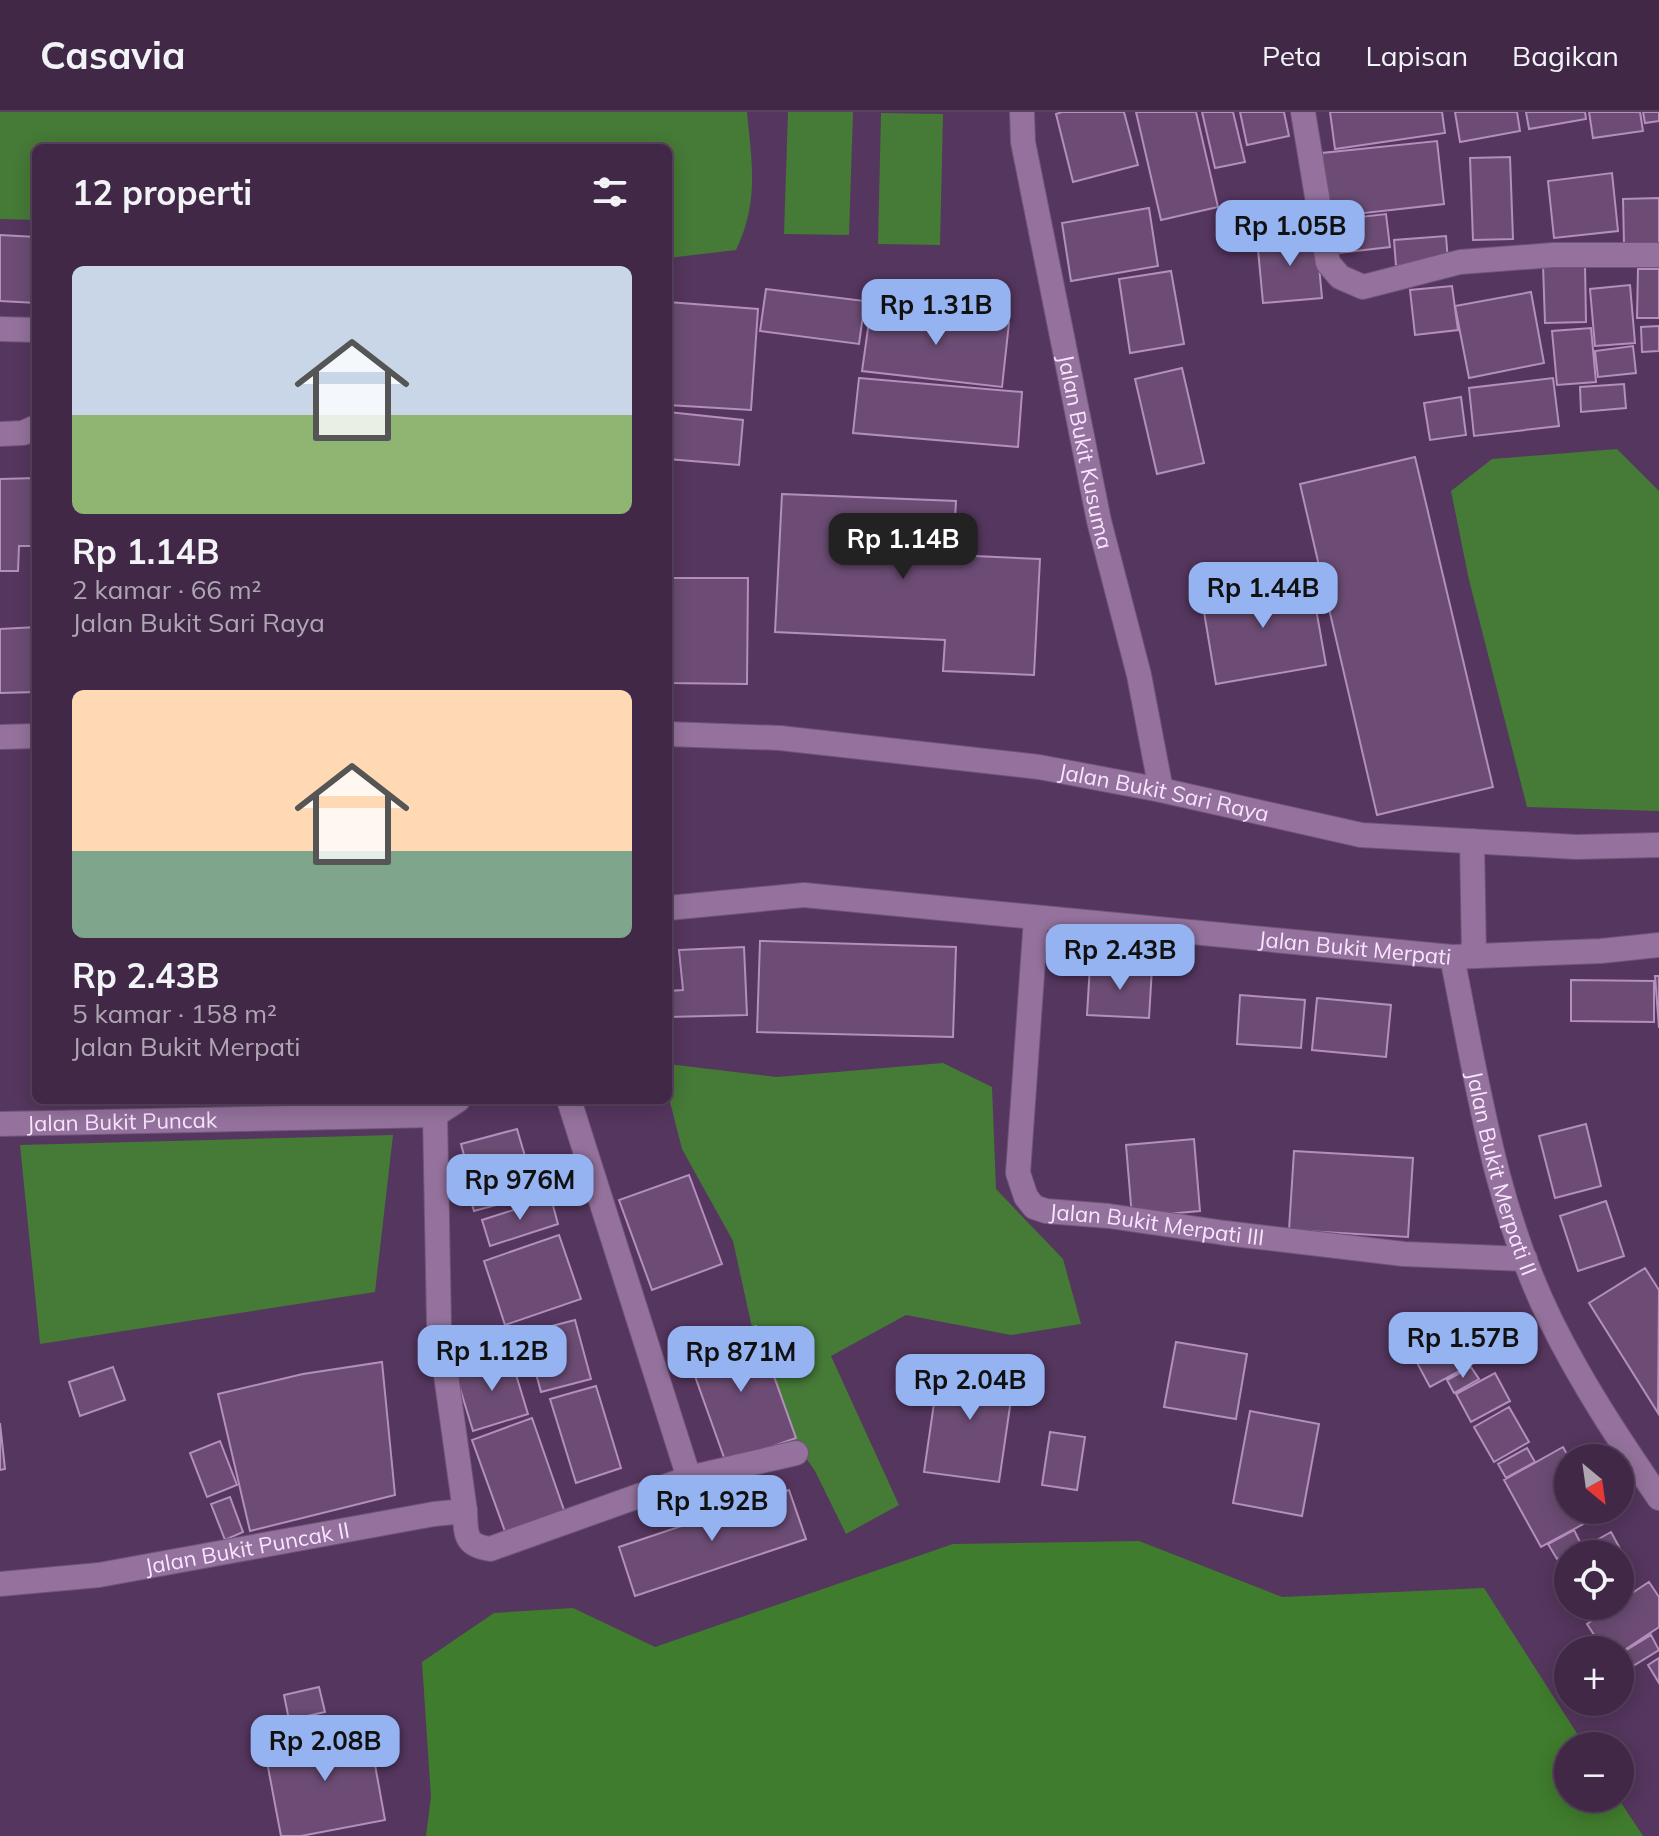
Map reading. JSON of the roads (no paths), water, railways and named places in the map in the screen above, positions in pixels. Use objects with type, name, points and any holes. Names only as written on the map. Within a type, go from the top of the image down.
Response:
[{"type":"street","name":"Jalan Bukit Kusuma","points":[[1022,112],[1023,142],[1099,521],[1139,675],[1161,790]]},
{"type":"street","points":[[1303,112],[1328,263],[1340,277],[1363,287],[1460,262],[1553,255],[1659,255]]},
{"type":"street","points":[[0,329],[32,330]]},
{"type":"street","points":[[0,434],[23,433],[32,429]]},
{"type":"street","name":"Jalan Bukit Sari Raya","points":[[672,734],[780,738],[1039,767],[1161,790],[1361,835],[1576,847],[1659,845]]},
{"type":"street","points":[[0,737],[32,736]]},
{"type":"street","name":"Jalan Bukit Merpati II","points":[[1472,841],[1463,957],[1492,1155],[1525,1259],[1550,1319],[1594,1402],[1659,1498]]},
{"type":"street","name":"Jalan Bukit Merpati","points":[[672,908],[804,895],[1463,957],[1601,951],[1659,945]]},
{"type":"street","name":"Jalan Bukit Merpati III","points":[[1036,918],[1018,1173],[1026,1197],[1034,1207],[1046,1211],[1109,1216],[1404,1254],[1525,1259]]},
{"type":"street","points":[[452,1104],[435,1115],[439,1325],[466,1533],[471,1542],[477,1547],[490,1549],[689,1478],[796,1453]]},
{"type":"street","points":[[570,1104],[689,1478]]},
{"type":"street","name":"Jalan Bukit Puncak","points":[[0,1124],[435,1115]]},
{"type":"street","name":"Jalan Bukit Puncak II","points":[[0,1584],[99,1575],[465,1511]]}]
